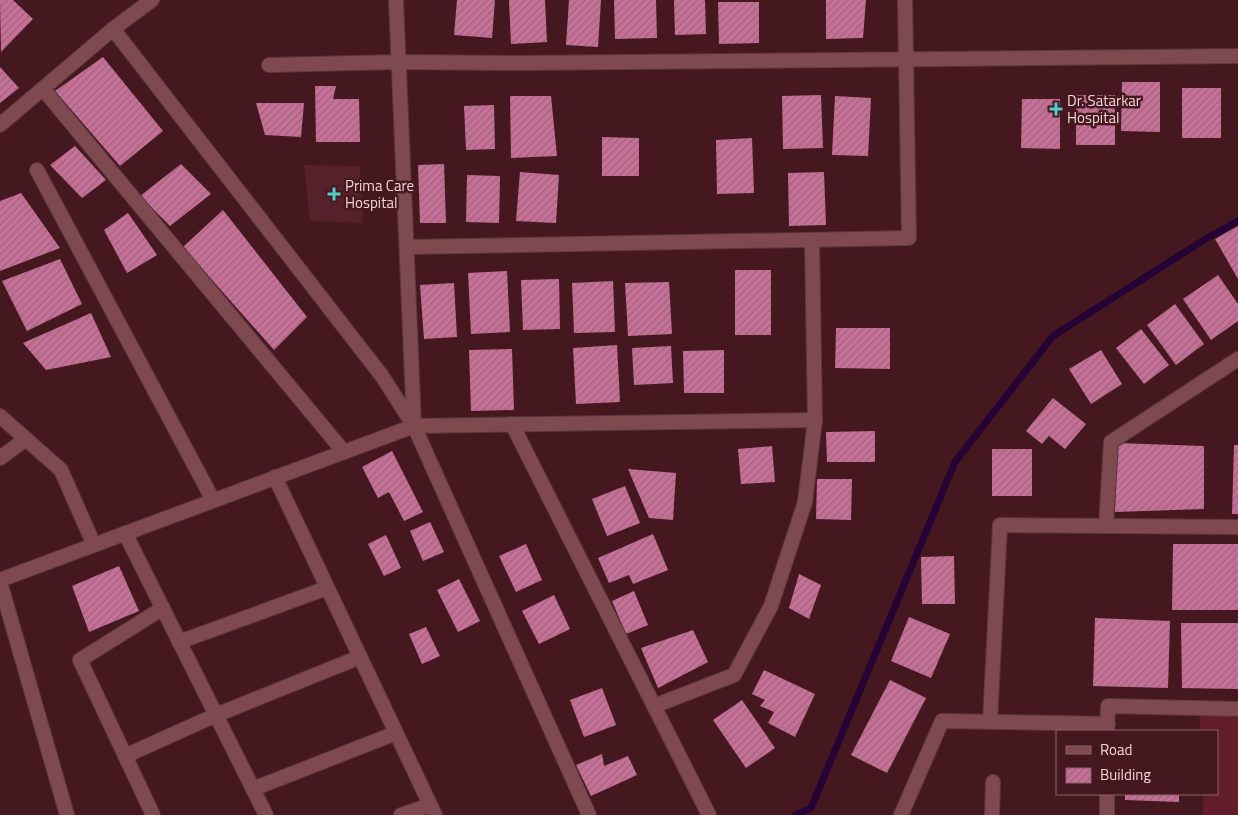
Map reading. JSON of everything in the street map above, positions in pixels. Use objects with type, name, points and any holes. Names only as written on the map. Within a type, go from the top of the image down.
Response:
[{"type":"street","points":[[0,125],[113,29],[152,0]]},
{"type":"street","points":[[396,0],[414,426]]},
{"type":"street","points":[[407,247],[909,238],[904,0]]},
{"type":"street","points":[[113,29],[382,376],[414,426],[589,815]]},
{"type":"street","points":[[269,65],[399,62],[1238,56]]},
{"type":"street","points":[[43,89],[344,452]]},
{"type":"street","points":[[37,170],[213,500]]},
{"type":"street","points":[[654,706],[734,675],[771,606],[805,502],[815,420],[812,240]]},
{"type":"street","points":[[1106,526],[1111,442],[1238,358]]},
{"type":"street","points":[[0,416],[60,470],[94,545]]},
{"type":"street","points":[[67,815],[0,581],[414,426],[815,420]]},
{"type":"street","points":[[512,424],[709,815]]},
{"type":"street","points":[[0,458],[26,439]]},
{"type":"street","points":[[275,477],[432,810],[401,815]]},
{"type":"street","points":[[990,722],[1000,525],[1238,527]]},
{"type":"street","points":[[125,533],[266,815]]},
{"type":"street","points":[[180,642],[327,588]]},
{"type":"street","points":[[154,815],[80,660],[163,608]]},
{"type":"street","points":[[125,756],[216,715],[360,657]]},
{"type":"street","points":[[901,815],[942,721],[1108,728],[1108,706],[1238,709]]},
{"type":"street","points":[[253,789],[396,733]]},
{"type":"street","points":[[992,815],[993,782]]},
{"type":"street","points":[[1107,795],[1107,815]]},
{"type":"shaded area","name":"Prima Care Hospital","points":[[304,165],[360,166],[363,223],[310,221]]},
{"type":"shaded area","points":[[1199,708],[1238,709],[1238,815],[1203,815],[1203,795],[1218,795],[1218,730],[1200,730]]},
{"type":"building","points":[[0,0],[13,0],[33,19],[1,52]]},
{"type":"building","points":[[457,0],[495,0],[492,38],[454,35]]},
{"type":"building","points":[[509,0],[545,0],[547,42],[511,44]]},
{"type":"building","points":[[569,0],[601,0],[598,47],[566,45]]},
{"type":"building","points":[[614,0],[656,0],[657,38],[615,39]]},
{"type":"building","points":[[674,0],[705,0],[706,34],[675,35]]},
{"type":"building","points":[[826,0],[866,0],[863,38],[826,39]]},
{"type":"building","points":[[718,2],[759,2],[759,43],[719,44]]},
{"type":"building","points":[[103,57],[163,131],[120,166],[55,91]]},
{"type":"building","points":[[0,67],[19,88],[0,103]]},
{"type":"building","points":[[1122,82],[1160,82],[1160,132],[1121,131]]},
{"type":"building","points":[[315,86],[336,86],[333,99],[359,99],[360,142],[316,142]]},
{"type":"building","points":[[1182,88],[1221,88],[1221,138],[1182,138]]},
{"type":"building","points":[[821,95],[823,148],[783,149],[782,96]]},
{"type":"building","points":[[1076,95],[1115,95],[1115,145],[1076,145]]},
{"type":"building","points":[[510,96],[551,96],[557,156],[511,158]]},
{"type":"building","points":[[835,96],[871,98],[868,156],[832,155]]},
{"type":"building","points":[[1022,99],[1060,99],[1060,149],[1021,148]]},
{"type":"building","points":[[256,103],[304,103],[301,137],[265,135]]},
{"type":"building","points":[[494,105],[495,149],[466,150],[464,106]]},
{"type":"building","points":[[602,137],[639,138],[639,176],[602,176]]},
{"type":"building","points":[[752,138],[754,193],[717,194],[716,140]]},
{"type":"building","points":[[75,146],[106,180],[82,198],[50,165]]},
{"type":"building","points":[[181,164],[211,194],[170,226],[140,196]]},
{"type":"building","points":[[444,164],[446,223],[420,223],[418,165]]},
{"type":"building","points":[[520,172],[559,175],[556,223],[516,221]]},
{"type":"building","points":[[824,172],[826,225],[789,226],[788,173]]},
{"type":"building","points":[[467,175],[500,176],[499,223],[466,222]]},
{"type":"building","points":[[21,193],[60,248],[0,271],[0,201]]},
{"type":"building","points":[[223,210],[307,317],[274,350],[183,247]]},
{"type":"building","points":[[128,213],[157,255],[127,273],[104,230]]},
{"type":"building","points":[[1238,226],[1238,279],[1215,239]]},
{"type":"building","points":[[60,259],[82,304],[27,331],[2,281]]},
{"type":"building","points":[[735,270],[771,270],[771,335],[735,335]]},
{"type":"building","points":[[507,271],[510,332],[471,334],[468,273]]},
{"type":"building","points":[[1218,275],[1238,304],[1238,321],[1211,340],[1183,299]]},
{"type":"building","points":[[559,279],[560,329],[523,330],[521,280]]},
{"type":"building","points":[[613,281],[615,332],[574,333],[572,283]]},
{"type":"building","points":[[669,282],[672,334],[628,336],[625,283]]},
{"type":"building","points":[[454,283],[457,337],[424,339],[420,285]]},
{"type":"building","points":[[1175,304],[1204,344],[1176,365],[1147,325]]},
{"type":"building","points":[[91,313],[111,357],[46,370],[23,343]]},
{"type":"building","points":[[836,328],[890,328],[890,369],[835,368]]},
{"type":"building","points":[[1141,329],[1169,365],[1144,384],[1116,348]]},
{"type":"building","points":[[617,345],[620,402],[576,404],[573,348]]},
{"type":"building","points":[[671,346],[673,383],[634,385],[632,348]]},
{"type":"building","points":[[512,349],[514,410],[471,411],[469,350]]},
{"type":"building","points":[[724,350],[724,393],[684,393],[683,351]]},
{"type":"building","points":[[1101,350],[1122,384],[1091,404],[1069,369]]},
{"type":"building","points":[[1053,398],[1086,424],[1065,449],[1049,436],[1042,444],[1026,431]]},
{"type":"building","points":[[875,431],[875,462],[827,462],[826,432]]},
{"type":"building","points":[[1117,443],[1204,446],[1204,509],[1115,512]]},
{"type":"building","points":[[1234,445],[1238,445],[1238,514],[1232,514]]},
{"type":"building","points":[[772,446],[775,482],[741,484],[738,449]]},
{"type":"building","points":[[992,449],[1032,449],[1032,496],[992,496]]},
{"type":"building","points":[[392,451],[423,512],[404,521],[389,492],[378,498],[362,467]]},
{"type":"building","points":[[628,469],[676,473],[673,520],[649,518]]},
{"type":"building","points":[[817,479],[852,479],[851,520],[816,519]]},
{"type":"building","points":[[625,486],[640,523],[607,536],[592,499]]},
{"type":"building","points":[[430,522],[444,552],[423,561],[410,531]]},
{"type":"building","points":[[653,534],[668,570],[633,584],[629,575],[609,583],[598,558]]},
{"type":"building","points":[[386,535],[401,568],[384,576],[368,544]]},
{"type":"building","points":[[526,544],[542,580],[516,592],[499,556]]},
{"type":"building","points":[[1173,544],[1238,544],[1238,610],[1172,610]]},
{"type":"building","points":[[954,556],[955,604],[922,604],[921,557]]},
{"type":"building","points":[[119,566],[139,611],[89,632],[72,586]]},
{"type":"building","points":[[799,574],[821,585],[809,619],[789,608]]},
{"type":"building","points":[[459,579],[480,621],[458,632],[437,590]]},
{"type":"building","points":[[634,591],[648,625],[626,634],[612,601]]},
{"type":"building","points":[[554,595],[570,629],[539,644],[522,611]]},
{"type":"building","points":[[909,617],[950,634],[931,678],[891,661]]},
{"type":"building","points":[[1095,618],[1170,621],[1168,688],[1093,686]]},
{"type":"building","points":[[1181,623],[1238,623],[1238,689],[1182,688]]},
{"type":"building","points":[[426,627],[440,656],[422,664],[409,634]]},
{"type":"building","points":[[693,630],[708,662],[658,688],[641,648]]},
{"type":"building","points":[[764,670],[815,694],[795,737],[768,723],[774,712],[760,706],[765,700],[752,694]]},
{"type":"building","points":[[890,680],[926,698],[887,773],[851,755]]},
{"type":"building","points":[[602,688],[616,725],[584,737],[570,700]]},
{"type":"building","points":[[742,700],[775,748],[746,768],[713,720]]},
{"type":"building","points":[[602,754],[604,766],[628,756],[637,775],[591,796],[576,765]]},
{"type":"building","points":[[1125,795],[1179,795],[1179,802],[1125,800]]},
{"type":"waterway","points":[[796,815],[811,808],[955,462],[1053,336],[1204,240],[1238,221]]},
{"type":"place","name":"Dr. Satarkar Hospital","points":[[1056,109]]},
{"type":"place","name":"Prima Care Hospital","points":[[334,194]]}]
